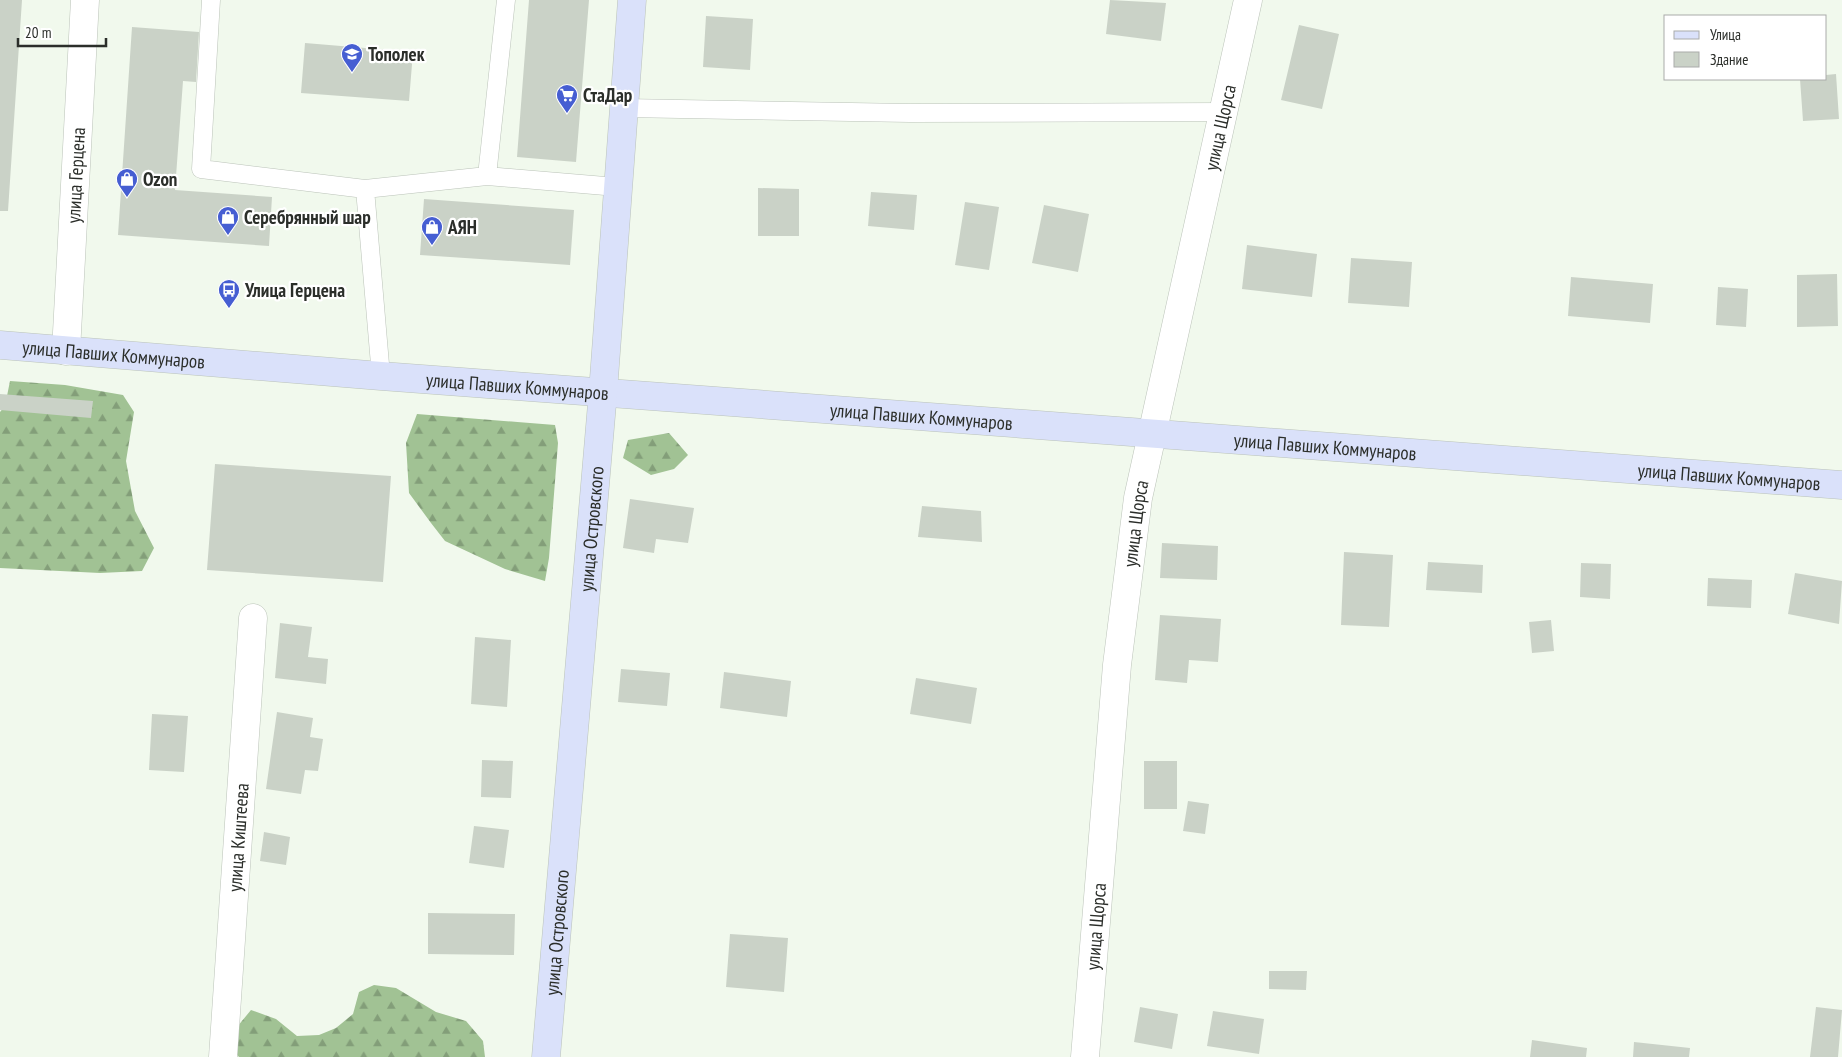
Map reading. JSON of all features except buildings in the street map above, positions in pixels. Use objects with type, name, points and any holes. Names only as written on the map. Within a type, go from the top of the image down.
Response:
[{"type":"street","name":"улица Герцена","points":[[66,351],[85,0]]},
{"type":"street","name":"улица Островского","points":[[546,1057],[603,392],[632,0]]},
{"type":"street","name":"улица Щорса","points":[[1085,1057],[1117,664],[1138,498],[1225,112],[1248,0]]},
{"type":"street","name":"улица Павших Коммунаров","points":[[0,346],[1842,485]]},
{"type":"street","name":"улица Киштеева","points":[[222,1057],[253,618]]},
{"type":"lane","points":[[211,0],[201,169],[365,189],[488,176],[617,187]]},
{"type":"lane","points":[[488,176],[506,0]]},
{"type":"lane","points":[[624,108],[910,113],[1225,112]]},
{"type":"lane","points":[[365,189],[381,376]]},
{"type":"green space","points":[[10,381],[65,385],[123,395],[134,412],[126,461],[135,511],[154,548],[142,571],[100,573],[0,568],[0,412],[5,406]]},
{"type":"green space","points":[[417,414],[555,425],[558,443],[549,558],[545,581],[505,569],[445,541],[431,523],[409,493],[406,443]]},
{"type":"green space","points":[[669,433],[688,455],[674,469],[651,475],[623,458],[628,440]]},
{"type":"green space","points":[[374,985],[396,988],[436,1012],[466,1021],[483,1041],[485,1057],[239,1057],[230,1047],[232,1033],[251,1010],[276,1019],[297,1036],[319,1035],[336,1028],[353,1014],[359,992]]},
{"type":"place","name":"Тополек","points":[[352,73]]},
{"type":"place","name":"СтаДар","points":[[567,114]]},
{"type":"place","name":"Ozon","points":[[127,198]]},
{"type":"place","name":"Серебрянный шар","points":[[228,236]]},
{"type":"place","name":"АЯН","points":[[432,246]]},
{"type":"place","name":"Улица Герцена","points":[[229,309]]}]
